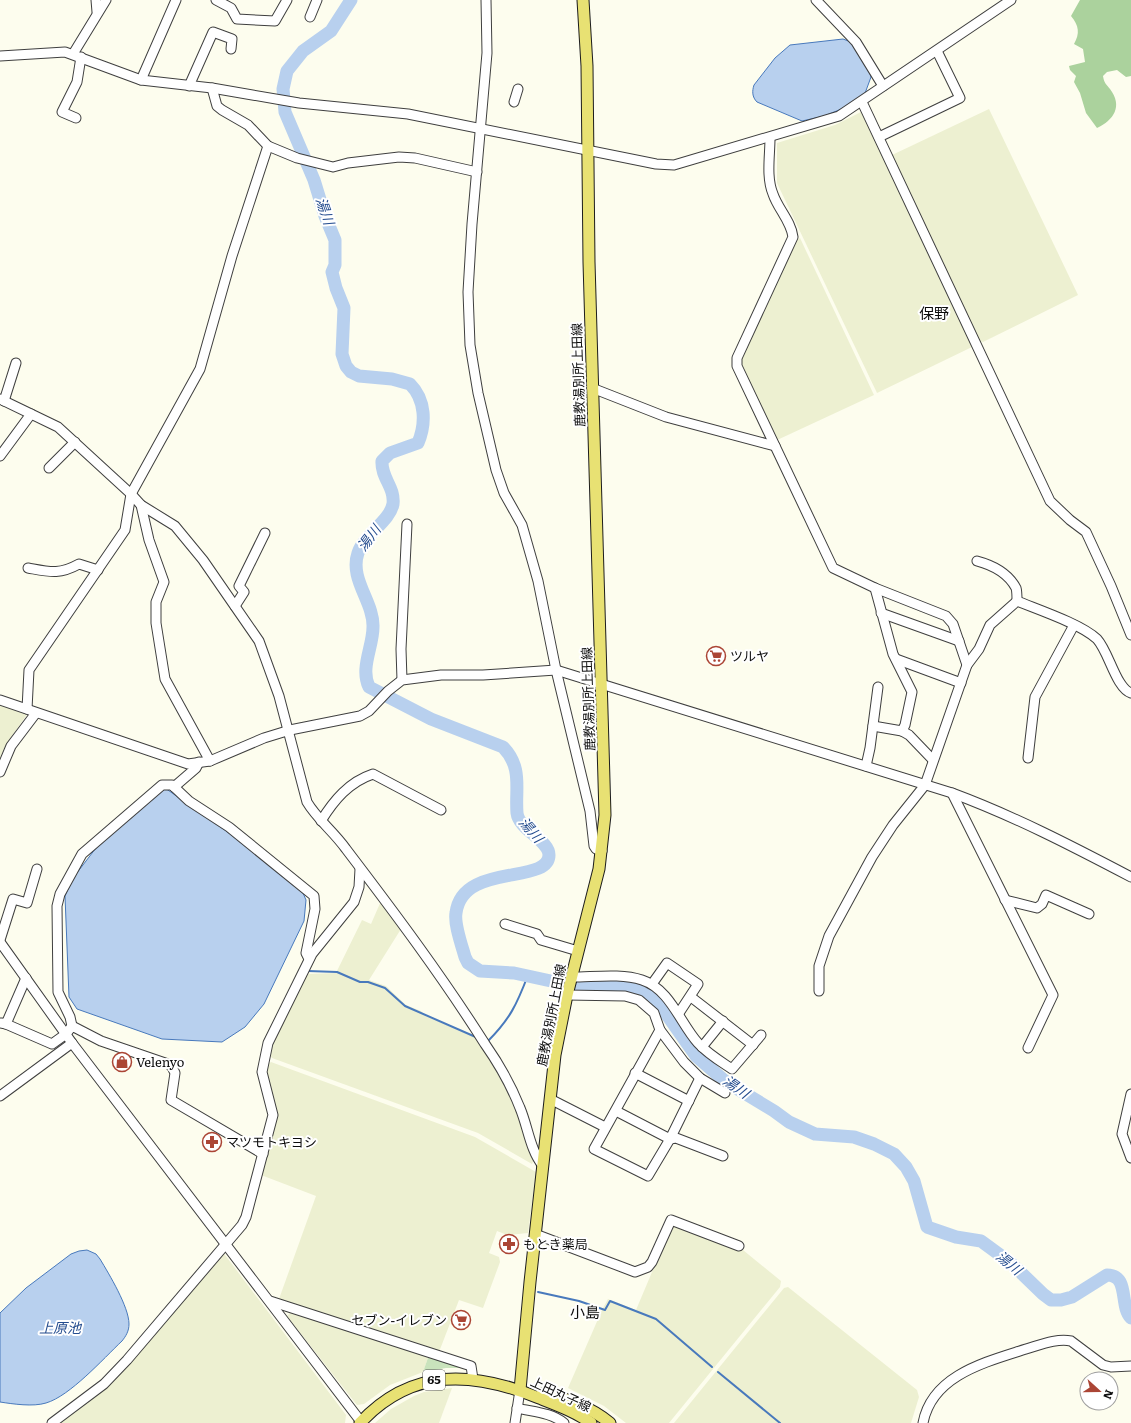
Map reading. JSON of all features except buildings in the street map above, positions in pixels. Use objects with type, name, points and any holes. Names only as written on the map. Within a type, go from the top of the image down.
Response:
[{"type":"main road","name":"鹿教湯別所上田線","points":[[520,1390],[535,1234],[555,1055],[568,993],[602,851],[605,815],[592,388],[587,66],[583,0]]},
{"type":"main road","name":"上田丸子線","points":[[361,1423],[395,1395],[417,1384],[446,1379],[473,1379],[566,1399],[594,1411],[610,1423]]},
{"type":"main road","name":"上田丸子線","points":[[520,1390],[564,1408],[591,1423]]},
{"type":"street","points":[[96,0],[98,12]]},
{"type":"street","points":[[76,118],[62,112],[77,82],[77,56],[98,12],[106,0]]},
{"type":"street","points":[[141,80],[176,0]]},
{"type":"street","points":[[216,0],[233,4],[237,19],[275,21],[287,0]]},
{"type":"street","points":[[310,17],[317,0]]},
{"type":"street","points":[[486,0],[487,53],[472,224],[468,292],[470,345],[478,393],[496,470],[502,488],[522,525],[538,581],[556,670],[590,811],[594,846],[596,849],[602,851]]},
{"type":"street","points":[[816,0],[856,42],[883,86]]},
{"type":"street","points":[[0,56],[58,52],[77,56],[141,80],[212,88],[299,103],[408,114],[588,151],[656,164],[674,165],[770,138],[839,116],[862,102],[883,86],[1011,0]]},
{"type":"street","points":[[189,86],[214,32],[232,39],[231,49]]},
{"type":"street","points":[[879,136],[960,98],[937,51]]},
{"type":"street","points":[[212,88],[217,106],[248,125],[268,146],[297,158],[333,167],[384,159],[415,158],[477,172]]},
{"type":"street","points":[[514,102],[518,89]]},
{"type":"street","points":[[862,102],[1050,501],[1070,520],[1086,532],[1111,586],[1131,635]]},
{"type":"street","points":[[770,138],[769,176],[773,194],[792,229],[793,237],[737,358],[737,366],[833,568],[875,588],[946,616],[953,624],[967,665]]},
{"type":"street","points":[[0,772],[11,746],[32,711],[29,670],[125,530],[131,494],[200,369],[232,256],[268,146]]},
{"type":"street","points":[[16,362],[2,400],[58,427],[141,505],[175,526],[203,560],[259,641],[290,730],[304,793],[312,810],[345,848],[444,981],[486,1044],[506,1076],[520,1107],[535,1156],[543,1166]]},
{"type":"street","points":[[592,388],[666,417],[775,446]]},
{"type":"street","points":[[0,456],[31,414]]},
{"type":"street","points":[[50,468],[75,442]]},
{"type":"street","points":[[141,505],[149,540],[164,582],[156,602],[156,623],[165,679],[210,761]]},
{"type":"street","points":[[402,680],[401,649],[407,524]]},
{"type":"street","points":[[235,606],[244,592],[239,586],[265,533]]},
{"type":"street","points":[[977,561],[987,563],[1001,571],[1016,588],[1017,601]]},
{"type":"street","points":[[28,568],[52,573],[66,571],[79,564],[98,570]]},
{"type":"street","points":[[875,588],[881,613],[896,659],[912,692],[905,725],[902,731]]},
{"type":"street","points":[[1017,601],[1074,625],[1096,638],[1105,648],[1120,682],[1127,692],[1131,693]]},
{"type":"street","points":[[819,991],[819,966],[829,936],[872,857],[893,825],[925,785],[967,665],[979,649],[990,625],[1017,601]]},
{"type":"street","points":[[881,613],[959,641]]},
{"type":"street","points":[[1028,758],[1035,697],[1074,625]]},
{"type":"street","points":[[896,659],[961,683]]},
{"type":"street","points":[[0,700],[188,764],[210,761],[252,743],[290,730],[360,716],[369,711],[388,691],[402,680],[441,675],[483,675],[556,670],[952,793],[992,808],[1131,877]]},
{"type":"street","points":[[866,766],[878,687]]},
{"type":"street","points":[[873,726],[902,731],[909,735],[933,760]]},
{"type":"street","points":[[174,786],[196,768],[199,762]]},
{"type":"street","points":[[321,820],[334,801],[359,778],[373,774],[441,810]]},
{"type":"street","points":[[26,978],[3,1023],[52,1044],[66,1034],[72,1026],[70,1017],[58,992],[57,906],[60,894],[82,854],[162,785],[174,786],[189,801],[241,836],[314,896],[315,909],[306,952],[309,959]]},
{"type":"street","points":[[952,793],[1053,995],[1028,1048]]},
{"type":"street","points":[[37,869],[27,903],[14,899],[0,941],[72,1043],[224,1244],[270,1301],[361,1423]]},
{"type":"street","points":[[52,1423],[104,1384],[118,1370],[224,1244],[242,1225],[246,1217],[273,1115],[262,1072],[267,1048],[271,1036],[309,959],[354,902],[359,887],[360,869]]},
{"type":"street","points":[[1006,900],[1037,908],[1042,904],[1046,895],[1090,914]]},
{"type":"street","points":[[505,924],[537,934],[541,940],[578,951]]},
{"type":"street","points":[[652,984],[668,963],[698,984],[691,997],[679,1013]]},
{"type":"street","points":[[572,978],[623,977],[641,980],[652,984],[679,1013],[702,1047],[732,1069],[761,1036]]},
{"type":"street","points":[[568,993],[624,996],[639,1000],[654,1012],[660,1030],[684,1062],[700,1078],[725,1093]]},
{"type":"street","points":[[691,997],[752,1045]]},
{"type":"street","points":[[702,1047],[723,1021]]},
{"type":"street","points":[[72,1026],[102,1041],[171,1065],[175,1073],[171,1100],[263,1154]]},
{"type":"street","points":[[660,1030],[594,1149],[648,1176],[670,1139],[700,1078]]},
{"type":"street","points":[[0,1096],[72,1043]]},
{"type":"street","points":[[635,1073],[689,1101]]},
{"type":"street","points":[[1130,1097],[1122,1134],[1131,1158]]},
{"type":"street","points":[[550,1099],[606,1127]]},
{"type":"street","points":[[616,1111],[670,1139],[676,1138],[723,1156]]},
{"type":"street","points":[[535,1234],[635,1272],[648,1267],[652,1262],[671,1220],[739,1246]]},
{"type":"street","points":[[270,1301],[471,1366],[473,1379]]},
{"type":"street","points":[[922,1423],[930,1402],[956,1376],[965,1370],[997,1358],[1040,1345],[1066,1340],[1071,1341],[1103,1365],[1112,1367],[1131,1366]]},
{"type":"street","points":[[515,1423],[520,1390]]},
{"type":"street","points":[[517,1408],[555,1417],[564,1423]]},
{"type":"green space","points":[[1080,0],[1131,0],[1131,76],[1126,77],[1117,70],[1107,72],[1103,76],[1105,83],[1114,95],[1116,107],[1112,117],[1097,128],[1086,113],[1080,93],[1074,82],[1076,76],[1070,70],[1069,66],[1085,62],[1083,49],[1074,44],[1078,30],[1076,23],[1071,16]]},
{"type":"green space","points":[[989,109],[1078,295],[983,342],[979,341],[892,155]]},
{"type":"green space","points":[[861,112],[973,344],[972,347],[877,393],[777,183],[777,143],[835,125]]},
{"type":"green space","points":[[800,238],[874,395],[775,441],[740,365],[740,359],[794,242]]},
{"type":"green space","points":[[0,704],[28,713],[7,743],[0,758]]},
{"type":"green space","points":[[381,901],[401,929],[369,980],[386,986],[406,1005],[421,1011],[426,1016],[479,1039],[516,1108],[534,1159],[532,1164],[478,1133],[272,1058],[269,1054],[275,1037],[307,974],[336,973],[362,920],[371,924]]},
{"type":"green space","points":[[271,1062],[475,1137],[536,1172],[528,1233],[507,1235],[497,1231],[489,1253],[499,1257],[500,1262],[483,1308],[459,1300],[439,1352],[279,1299],[316,1196],[261,1175],[277,1112],[266,1071],[268,1064]]},
{"type":"green space","points":[[676,1224],[743,1250],[781,1281],[780,1287],[669,1423],[626,1423],[604,1406],[568,1388],[608,1299],[636,1310],[671,1227]]},
{"type":"green space","points":[[222,1251],[346,1415],[345,1423],[56,1423],[80,1406]]},
{"type":"green space","points":[[788,1287],[917,1390],[919,1397],[911,1423],[674,1423],[784,1288]]},
{"type":"green space","points":[[292,1311],[429,1355],[423,1372],[390,1385],[364,1404],[357,1405],[287,1316]]},
{"type":"green space","points":[[429,1355],[466,1368],[446,1368],[423,1372]]},
{"type":"green space","points":[[452,1388],[439,1423],[375,1423],[391,1409],[414,1396],[424,1392]]},
{"type":"water","points":[[843,39],[851,42],[869,70],[871,77],[864,96],[844,108],[824,116],[802,121],[755,100],[753,94],[754,85],[775,58],[790,45]]},
{"type":"water","points":[[165,788],[266,859],[303,893],[306,900],[304,921],[264,1004],[245,1027],[222,1042],[162,1039],[77,1009],[69,997],[65,896],[73,878],[99,844]]},
{"type":"water","name":"上原池","points":[[87,1250],[96,1254],[100,1259],[122,1300],[126,1309],[129,1324],[126,1335],[122,1341],[86,1376],[76,1385],[55,1399],[46,1403],[35,1405],[0,1402],[0,1313],[26,1288],[71,1254]]},
{"type":"waterway","name":"湯川","points":[[351,0],[331,31],[303,51],[287,71],[283,89],[285,112],[314,180],[325,216],[335,240],[335,265],[332,272],[336,288],[344,308],[342,354],[346,366],[351,372],[359,376],[392,379],[410,384],[419,397],[423,412],[421,436],[418,443],[390,453],[382,461],[382,467],[392,492],[393,504],[387,516],[361,546],[358,553],[356,563],[357,572],[370,609],[373,627],[366,665],[367,680],[369,687],[431,719],[503,747],[509,755],[516,771],[517,813],[519,819],[523,825],[544,844],[549,855],[545,864],[535,870],[488,880],[473,887],[462,897],[456,913],[456,923],[468,963],[480,971],[514,973],[574,986],[625,986],[644,992],[660,1005],[696,1056],[726,1082],[774,1111],[789,1122],[815,1134],[854,1137],[874,1144],[894,1154],[906,1167],[914,1181],[927,1227],[956,1237],[981,1241],[1011,1263],[1051,1300],[1061,1300],[1072,1297],[1107,1275],[1114,1276],[1122,1285],[1125,1306],[1127,1313],[1131,1318]]},
{"type":"waterway","points":[[308,971],[337,972],[360,982],[368,982],[385,988],[405,1006],[478,1038]]},
{"type":"waterway","points":[[486,1040],[488,1041],[496,1033],[512,1011],[528,975]]},
{"type":"waterway","points":[[538,1292],[579,1301],[605,1310],[610,1301],[656,1319],[712,1367]]},
{"type":"waterway","points":[[718,1372],[780,1423]]},
{"type":"place","name":"ツルヤ","points":[[716,656]]},
{"type":"place","name":"Velenyo","points":[[122,1062]]},
{"type":"place","name":"マツモトキヨシ","points":[[212,1142]]},
{"type":"place","name":"もとき薬局","points":[[509,1244]]},
{"type":"place","name":"セブン-イレブン","points":[[461,1320]]},
{"type":"district","name":"保野","points":[[934,314]]},
{"type":"district","name":"小島","points":[[585,1313]]}]
